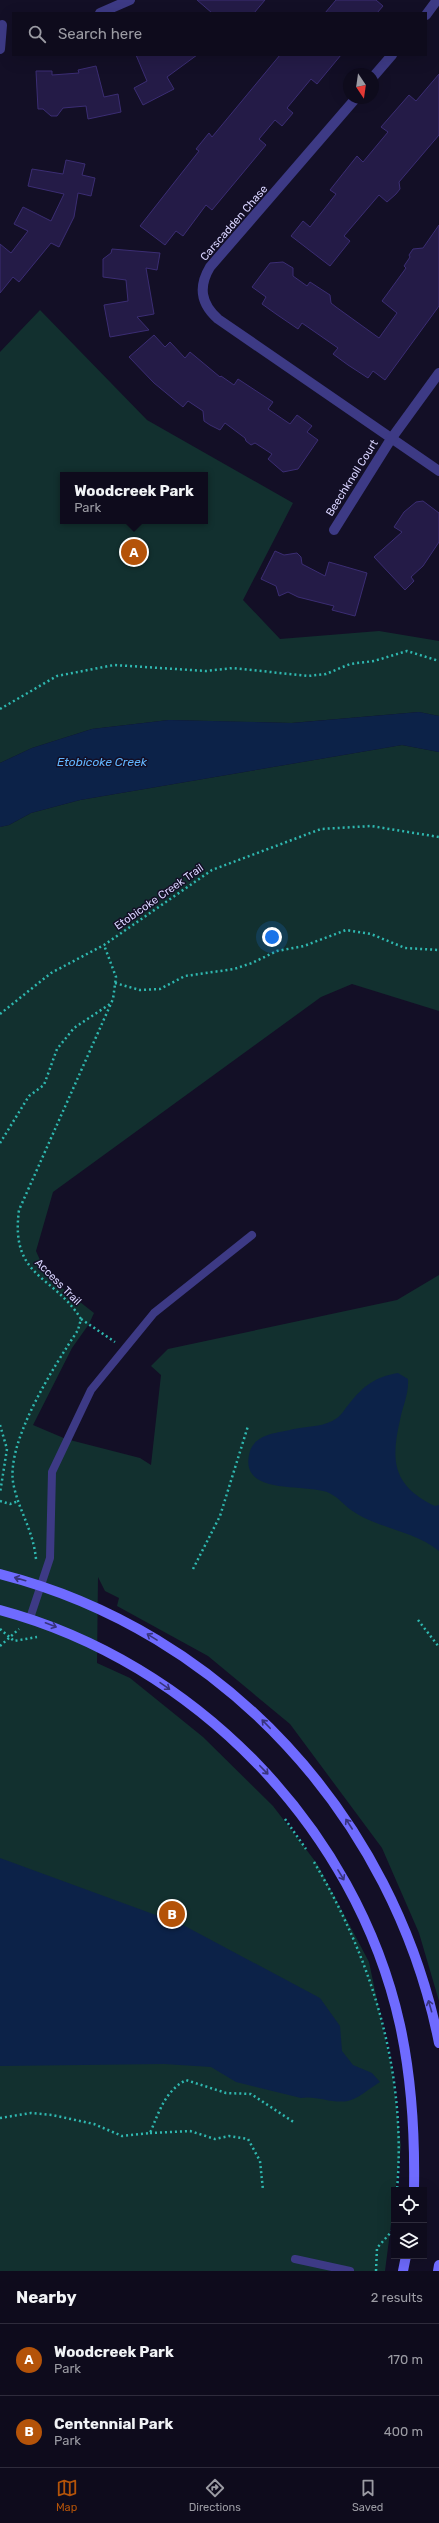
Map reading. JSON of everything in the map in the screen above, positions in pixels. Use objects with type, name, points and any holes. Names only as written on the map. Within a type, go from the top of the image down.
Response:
[{"type":"street","points":[[102,12],[130,0]]},
{"type":"street","points":[[427,14],[437,0]]},
{"type":"street","points":[[0,49],[1,25],[12,26]]},
{"type":"street","points":[[379,70],[391,56]]},
{"type":"street","name":"Carscadden Chase","points":[[351,104],[210,267],[203,280],[202,295],[208,309],[218,319],[439,471]]},
{"type":"street","name":"Beechknoll Court","points":[[334,530],[391,439],[439,373]]},
{"type":"street","points":[[0,1574],[41,1585],[103,1610],[142,1630],[190,1661],[230,1691],[264,1721],[329,1793],[366,1851],[388,1892],[404,1927],[421,1974],[439,2043]]},
{"type":"street","points":[[0,1610],[30,1618],[73,1634],[123,1659],[163,1685],[206,1716],[279,1786],[327,1852],[358,1906],[373,1942],[400,2023],[414,2109],[414,2187]]},
{"type":"street","points":[[403,2271],[405,2259]]},
{"type":"street","points":[[438,2271],[439,2265]]},
{"type":"lane","points":[[30,1618],[50,1558],[52,1472],[91,1390],[123,1348],[154,1313],[252,1235]]},
{"type":"lane","points":[[295,2259],[350,2271]]},
{"type":"path","points":[[0,709],[57,676],[114,665],[206,671],[233,668],[308,676],[326,674],[350,664],[374,662],[407,651],[439,661]]},
{"type":"path","name":"Etobicoke Creek Trail","points":[[0,1014],[52,973],[104,945],[212,870],[321,829],[371,826],[439,837]]},
{"type":"path","points":[[115,983],[140,990],[160,989],[185,976],[234,969],[252,963],[277,951],[304,946],[346,930],[371,934],[405,948],[439,950]]},
{"type":"path","name":"Access Trail","points":[[36,1563],[34,1539],[19,1501],[12,1477],[23,1428],[45,1385],[78,1330],[81,1319],[25,1260],[18,1245],[16,1230],[19,1210],[110,1004],[116,977],[112,962],[104,945]]},
{"type":"path","points":[[0,1143],[29,1096],[44,1085],[57,1049],[74,1028],[110,1004]]},
{"type":"path","points":[[81,1319],[123,1348]]},
{"type":"path","points":[[0,1425],[7,1449],[0,1493]]},
{"type":"path","points":[[193,1569],[220,1516],[248,1426]]},
{"type":"path","points":[[0,1501],[10,1504],[19,1501]]},
{"type":"path","points":[[0,1646],[30,1618]]},
{"type":"path","points":[[418,1620],[439,1647]]},
{"type":"path","points":[[0,1629],[10,1638],[19,1642],[41,1637]]},
{"type":"path","points":[[282,1815],[311,1855],[331,1890],[360,1951],[372,1987],[387,2043],[396,2094],[399,2149],[397,2187]]},
{"type":"path","points":[[150,2132],[164,2098],[178,2084],[186,2080],[226,2093],[251,2094],[295,2123]]},
{"type":"path","points":[[0,2118],[31,2113],[52,2115],[94,2124],[122,2136],[150,2132],[190,2131],[215,2139],[229,2136],[248,2139],[260,2161],[263,2190]]},
{"type":"path","points":[[376,2271],[377,2248],[391,2232]]},
{"type":"green space","points":[[40,310],[147,420],[293,503],[243,600],[280,639],[379,631],[439,641],[439,716],[419,712],[291,723],[169,720],[92,729],[32,748],[0,763],[0,352]]},
{"type":"green space","points":[[402,745],[439,752],[439,1011],[352,984],[321,997],[53,1192],[36,1251],[47,1276],[94,1313],[89,1324],[72,1348],[33,1425],[66,1439],[140,1458],[151,1465],[161,1375],[151,1366],[168,1349],[397,1300],[439,1275],[439,2001],[419,1933],[382,1848],[290,1724],[208,1656],[117,1606],[119,1598],[105,1591],[98,1577],[97,1663],[130,1678],[203,1737],[273,1806],[318,1865],[369,1962],[392,2071],[401,2146],[396,2187],[391,2187],[391,2224],[385,2271],[0,2271],[0,827],[9,825],[31,813],[80,800]]},
{"type":"water","name":"Etobicoke Creek","points":[[419,712],[439,716],[439,752],[402,745],[80,800],[31,813],[9,825],[0,827],[0,763],[32,748],[92,729],[169,720],[292,723]]},
{"type":"water","points":[[398,1373],[408,1379],[408,1384],[395,1449],[398,1472],[403,1481],[411,1490],[435,1506],[439,1505],[439,1551],[418,1538],[361,1516],[327,1492],[274,1485],[262,1481],[253,1475],[249,1465],[250,1451],[253,1445],[263,1437],[294,1429],[322,1425],[332,1421],[340,1415],[359,1392],[370,1383],[383,1377]]},
{"type":"water","points":[[0,1858],[183,1925],[320,1998],[340,2026],[342,2051],[353,2065],[372,2073],[380,2082],[360,2096],[352,2100],[342,2102],[307,2097],[301,2098],[236,2082],[211,2067],[164,2064],[0,2066]]},
{"type":"building","points":[[197,0],[265,0],[255,12],[211,12]]},
{"type":"building","points":[[336,0],[376,0],[383,6],[378,12],[326,12]]},
{"type":"building","points":[[136,56],[196,56],[167,77],[174,89],[143,105],[134,88],[147,81]]},
{"type":"building","points":[[279,56],[340,56],[317,84],[311,79],[287,108],[293,113],[282,126],[275,120],[259,139],[266,145],[212,210],[206,205],[183,236],[176,231],[165,245],[140,226],[199,151],[196,149],[209,133],[212,137]]},
{"type":"building","points":[[96,66],[104,97],[118,94],[121,112],[88,119],[86,106],[63,108],[57,116],[51,116],[43,109],[38,109],[36,71],[52,71],[52,75],[79,73],[78,70]]},
{"type":"building","points":[[439,74],[439,135],[399,182],[400,189],[396,194],[387,202],[379,195],[344,236],[350,241],[330,266],[291,236],[303,221],[310,227],[336,194],[330,190],[357,156],[363,162],[388,132],[381,127],[409,95],[416,101]]},
{"type":"building","points":[[66,160],[85,164],[82,175],[95,178],[91,196],[78,193],[74,217],[59,247],[51,243],[19,282],[13,277],[0,293],[0,244],[11,253],[28,231],[14,224],[23,207],[51,221],[64,194],[28,186],[32,169],[63,174]]},
{"type":"building","points":[[439,225],[439,306],[385,380],[373,371],[368,378],[348,365],[333,354],[338,348],[302,323],[298,329],[262,304],[266,297],[252,287],[270,263],[283,262],[293,268],[293,276],[307,286],[310,282],[330,295],[331,303],[379,338],[397,313],[382,301],[406,268],[404,266],[413,249],[423,248]]},
{"type":"building","points":[[112,249],[160,253],[157,270],[146,268],[154,314],[137,317],[149,330],[110,337],[104,305],[128,301],[126,280],[103,277],[103,259],[111,253]]},
{"type":"building","points":[[154,335],[165,347],[170,342],[185,358],[190,352],[220,377],[221,376],[234,385],[238,379],[273,402],[268,409],[290,424],[297,415],[312,426],[307,432],[318,440],[298,469],[283,472],[268,459],[272,454],[255,443],[251,445],[245,438],[225,423],[220,430],[210,425],[204,421],[203,411],[188,401],[183,407],[154,383],[129,357]]},
{"type":"building","points":[[423,501],[439,513],[439,542],[423,566],[411,577],[414,581],[405,590],[374,557],[402,532],[394,527],[404,512],[416,502]]},
{"type":"building","points":[[275,551],[284,555],[297,553],[301,557],[302,564],[325,576],[329,562],[367,573],[355,616],[332,610],[334,606],[298,597],[288,592],[279,596],[276,586],[261,579]]},
{"type":"place","name":"Woodcreek Park","points":[[134,552]]},
{"type":"place","name":"Centennial Park","points":[[172,1914]]}]
